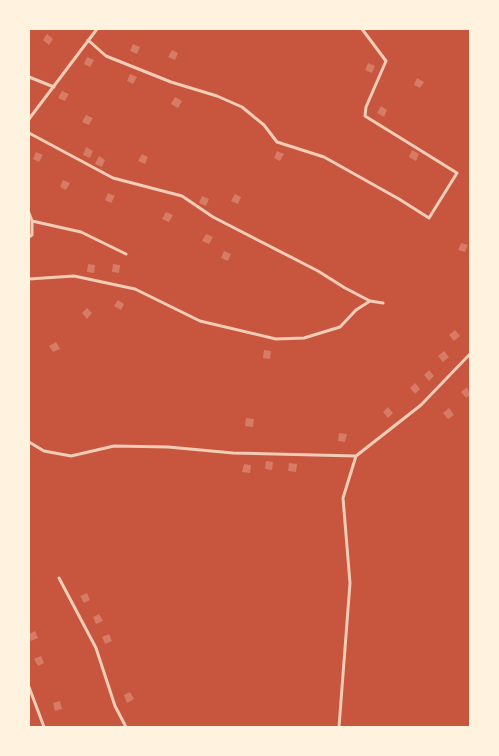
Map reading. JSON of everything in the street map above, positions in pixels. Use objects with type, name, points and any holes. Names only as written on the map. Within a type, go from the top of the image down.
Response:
[{"type":"street","points":[[29,119],[97,29]]},
{"type":"street","points":[[88,40],[106,56],[171,82],[217,96],[242,108],[264,125],[277,142],[324,158],[399,199],[429,218],[456,173],[365,116],[366,107],[386,61],[362,29]]},
{"type":"street","points":[[29,77],[54,87]]},
{"type":"street","points":[[29,133],[113,178],[182,196],[213,217],[318,271],[344,288],[370,301],[383,303]]},
{"type":"street","points":[[29,213],[32,222],[32,235],[29,237]]},
{"type":"street","points":[[32,222],[81,232],[126,254]]},
{"type":"street","points":[[29,279],[74,276],[136,289],[200,321],[276,339],[304,338],[340,327],[356,310],[370,301]]},
{"type":"street","points":[[339,727],[350,583],[343,498],[356,456],[421,405],[470,354]]},
{"type":"street","points":[[29,442],[44,451],[72,456],[114,446],[168,447],[233,453],[356,456]]},
{"type":"street","points":[[59,578],[96,648],[115,706],[126,727]]},
{"type":"street","points":[[29,687],[44,727]]},
{"type":"building","points":[[47,34],[53,39],[49,45],[43,40]]},
{"type":"building","points":[[133,44],[140,47],[137,54],[130,51]]},
{"type":"building","points":[[172,50],[178,53],[175,60],[168,57]]},
{"type":"building","points":[[87,57],[94,60],[90,67],[84,64]]},
{"type":"building","points":[[368,63],[375,66],[372,73],[365,70]]},
{"type":"building","points":[[130,74],[137,77],[133,84],[127,81]]},
{"type":"building","points":[[417,78],[424,82],[420,88],[414,85]]},
{"type":"building","points":[[62,91],[69,94],[65,101],[58,98]]},
{"type":"building","points":[[175,97],[182,101],[178,108],[171,104]]},
{"type":"building","points":[[381,106],[387,110],[384,117],[377,113]]},
{"type":"building","points":[[86,115],[93,118],[89,125],[82,122]]},
{"type":"building","points":[[86,147],[93,151],[90,158],[83,155]]},
{"type":"building","points":[[412,150],[419,154],[416,161],[409,157]]},
{"type":"building","points":[[277,151],[284,154],[280,161],[274,158]]},
{"type":"building","points":[[36,152],[43,155],[39,162],[33,159]]},
{"type":"building","points":[[142,154],[148,157],[145,164],[138,161]]},
{"type":"building","points":[[99,156],[105,160],[102,167],[95,164]]},
{"type":"building","points":[[63,180],[70,183],[66,190],[60,187]]},
{"type":"building","points":[[108,193],[115,196],[111,203],[105,200]]},
{"type":"building","points":[[235,194],[241,197],[238,204],[231,201]]},
{"type":"building","points":[[202,196],[209,199],[206,206],[199,203]]},
{"type":"building","points":[[166,212],[173,215],[169,222],[162,219]]},
{"type":"building","points":[[206,234],[213,237],[209,244],[202,241]]},
{"type":"building","points":[[461,243],[468,245],[465,252],[458,250]]},
{"type":"building","points":[[224,251],[231,254],[228,261],[221,258]]},
{"type":"building","points":[[88,264],[95,265],[94,273],[87,272]]},
{"type":"building","points":[[113,264],[120,265],[119,273],[112,272]]},
{"type":"building","points":[[118,300],[124,304],[121,310],[114,306]]},
{"type":"building","points":[[87,308],[92,313],[87,319],[82,313]]},
{"type":"building","points":[[455,330],[460,336],[454,341],[449,335]]},
{"type":"building","points":[[56,342],[60,349],[53,352],[49,346]]},
{"type":"building","points":[[264,350],[271,351],[270,359],[263,358]]},
{"type":"building","points":[[444,351],[449,357],[443,362],[438,356]]},
{"type":"building","points":[[429,370],[434,376],[429,381],[424,375]]},
{"type":"building","points":[[415,383],[420,389],[415,394],[410,388]]},
{"type":"building","points":[[467,387],[470,395],[466,398],[461,392]]},
{"type":"building","points":[[388,407],[393,413],[388,418],[383,412]]},
{"type":"building","points":[[449,408],[454,415],[448,419],[443,413]]},
{"type":"building","points":[[246,418],[254,419],[253,427],[245,426]]},
{"type":"building","points":[[339,433],[347,434],[345,442],[338,441]]},
{"type":"building","points":[[266,461],[273,462],[272,470],[265,469]]},
{"type":"building","points":[[289,463],[297,464],[296,472],[288,471]]},
{"type":"building","points":[[244,464],[251,465],[250,473],[242,472]]},
{"type":"building","points":[[87,593],[90,600],[84,603],[80,596]]},
{"type":"building","points":[[99,614],[103,621],[96,624],[93,617]]},
{"type":"building","points":[[35,631],[38,638],[31,641],[29,634]]},
{"type":"building","points":[[109,634],[112,641],[105,644],[102,637]]},
{"type":"building","points":[[41,656],[44,663],[38,666],[34,659]]},
{"type":"building","points":[[130,692],[134,699],[127,703],[124,695]]},
{"type":"building","points":[[60,701],[62,709],[55,711],[53,703]]}]
